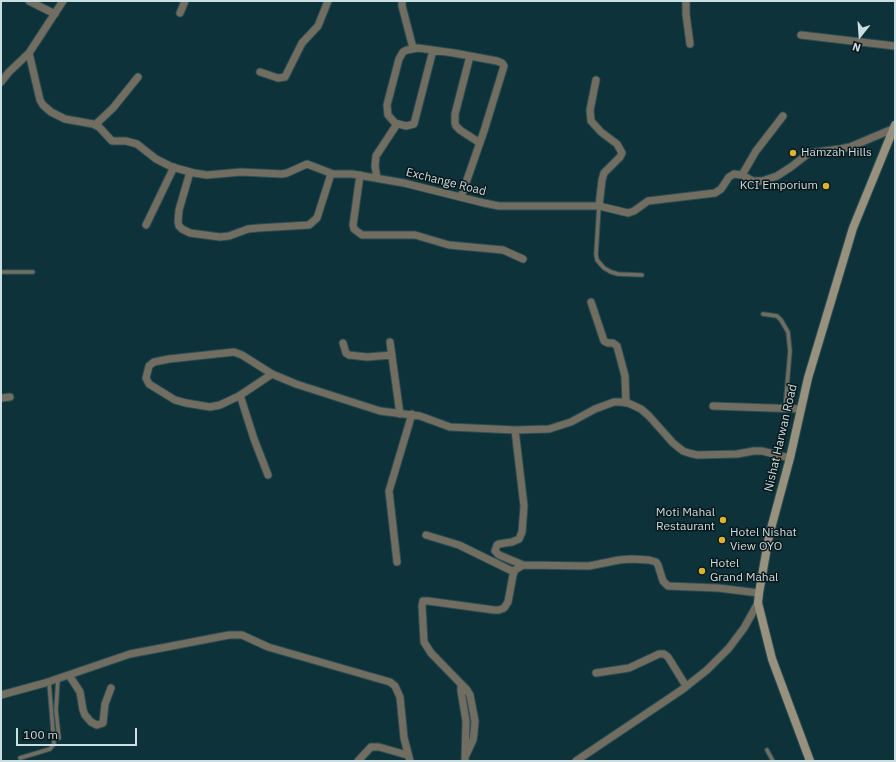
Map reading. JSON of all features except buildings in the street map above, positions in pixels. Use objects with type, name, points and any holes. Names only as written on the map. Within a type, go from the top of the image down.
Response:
[{"type":"main road","name":"Nishat Harwan Road","points":[[810,761],[772,659],[758,603],[769,536],[790,458],[808,378],[853,228],[895,127]]},
{"type":"street","points":[[29,1],[55,14]]},
{"type":"street","points":[[1,82],[29,53],[63,1]]},
{"type":"street","points":[[180,13],[186,1]]},
{"type":"street","points":[[260,72],[278,78],[285,77],[302,43],[318,26],[328,1]]},
{"type":"street","points":[[402,1],[413,48]]},
{"type":"street","points":[[686,1],[685,8],[690,44]]},
{"type":"street","points":[[801,35],[895,46]]},
{"type":"street","points":[[433,50],[414,124],[406,126],[397,124],[390,119],[387,105],[401,54],[407,50],[413,48],[433,50],[470,56],[497,61],[502,63],[504,66],[480,143],[461,197]]},
{"type":"street","points":[[29,53],[40,100],[47,109],[65,119],[95,125],[113,108],[138,77]]},
{"type":"street","points":[[470,56],[454,119],[456,126],[480,143]]},
{"type":"street","points":[[596,80],[590,110],[591,121],[601,132],[617,144],[622,153],[604,173],[600,206]]},
{"type":"street","points":[[784,116],[756,151],[742,175],[753,182],[762,182],[777,176],[792,167],[809,153],[840,150],[850,147],[895,127]]},
{"type":"street","points":[[378,178],[375,166],[376,156],[397,124]]},
{"type":"street","name":"Exchange Road","points":[[95,125],[104,132],[110,140],[137,144],[156,159],[190,172],[207,175],[241,172],[282,174],[307,164],[331,174],[378,178],[499,206],[600,206],[628,213],[634,211],[648,201],[715,193],[721,189],[731,176],[734,174],[742,175]]},
{"type":"street","points":[[146,225],[174,167]]},
{"type":"street","points":[[190,172],[179,210],[179,226],[190,233],[220,237],[258,228],[309,225],[317,218],[331,174]]},
{"type":"street","points":[[360,176],[353,225],[357,233],[362,235],[415,234],[449,244],[503,250],[523,259]]},
{"type":"street","points":[[591,302],[604,341],[613,343],[617,346],[625,376],[626,403]]},
{"type":"street","points":[[390,342],[400,414]]},
{"type":"street","points":[[343,343],[346,353],[349,355],[367,357],[392,355]]},
{"type":"street","points":[[272,374],[240,395],[210,407],[180,401],[168,396],[147,382],[146,378],[149,365],[154,362],[229,352],[242,355],[272,374],[296,384],[376,410],[400,414],[412,414],[450,427],[515,430],[549,429],[571,422],[595,409],[614,402],[626,403],[642,409],[673,444],[683,451],[697,455],[737,454],[762,451],[790,458]]},
{"type":"street","points":[[240,395],[254,439],[268,475]]},
{"type":"street","points":[[1,398],[10,397]]},
{"type":"street","points":[[713,406],[801,409]]},
{"type":"street","points":[[397,562],[389,497],[390,486],[402,451],[412,414]]},
{"type":"street","points":[[515,430],[524,506],[522,532],[521,536],[516,541],[497,545],[495,551],[499,555],[523,565],[589,566],[619,560],[652,560],[658,565],[663,581],[666,585],[718,588],[760,593]]},
{"type":"street","points":[[426,535],[459,545],[514,572]]},
{"type":"street","points":[[466,758],[473,740],[475,721],[470,695],[467,690],[431,653],[424,642],[423,601],[500,610],[504,608],[508,602],[514,572],[518,567],[523,565]]},
{"type":"street","points":[[576,761],[686,686],[711,667],[729,648],[744,628],[758,603]]},
{"type":"street","points":[[1,695],[49,682],[130,654],[229,635],[242,635],[268,647],[390,682],[395,686],[400,697],[408,758],[379,747],[371,747],[358,761]]},
{"type":"street","points":[[596,673],[629,668],[659,654],[664,654],[668,657],[686,686]]},
{"type":"street","points":[[69,675],[80,692],[85,715],[91,722],[97,725],[103,724],[106,703],[111,688]]},
{"type":"lane","points":[[600,206],[596,254],[597,260],[604,268],[611,272],[618,274],[642,275]]},
{"type":"lane","points":[[1,272],[32,272]]},
{"type":"lane","points":[[763,314],[777,316],[788,332],[790,351],[785,408]]},
{"type":"lane","points":[[58,678],[56,710],[59,738]]},
{"type":"lane","points":[[20,758],[50,749],[54,744],[49,682]]},
{"type":"lane","points":[[767,750],[773,761]]},
{"type":"place","name":"Hamzah Hills","points":[[793,153]]},
{"type":"place","name":"KCI Emporium","points":[[826,186]]},
{"type":"place","name":"Moti Mahal Restaurant","points":[[723,520]]},
{"type":"place","name":"Hotel Nishat View OYO","points":[[722,540]]},
{"type":"place","name":"Hotel Grand Mahal","points":[[702,571]]}]
